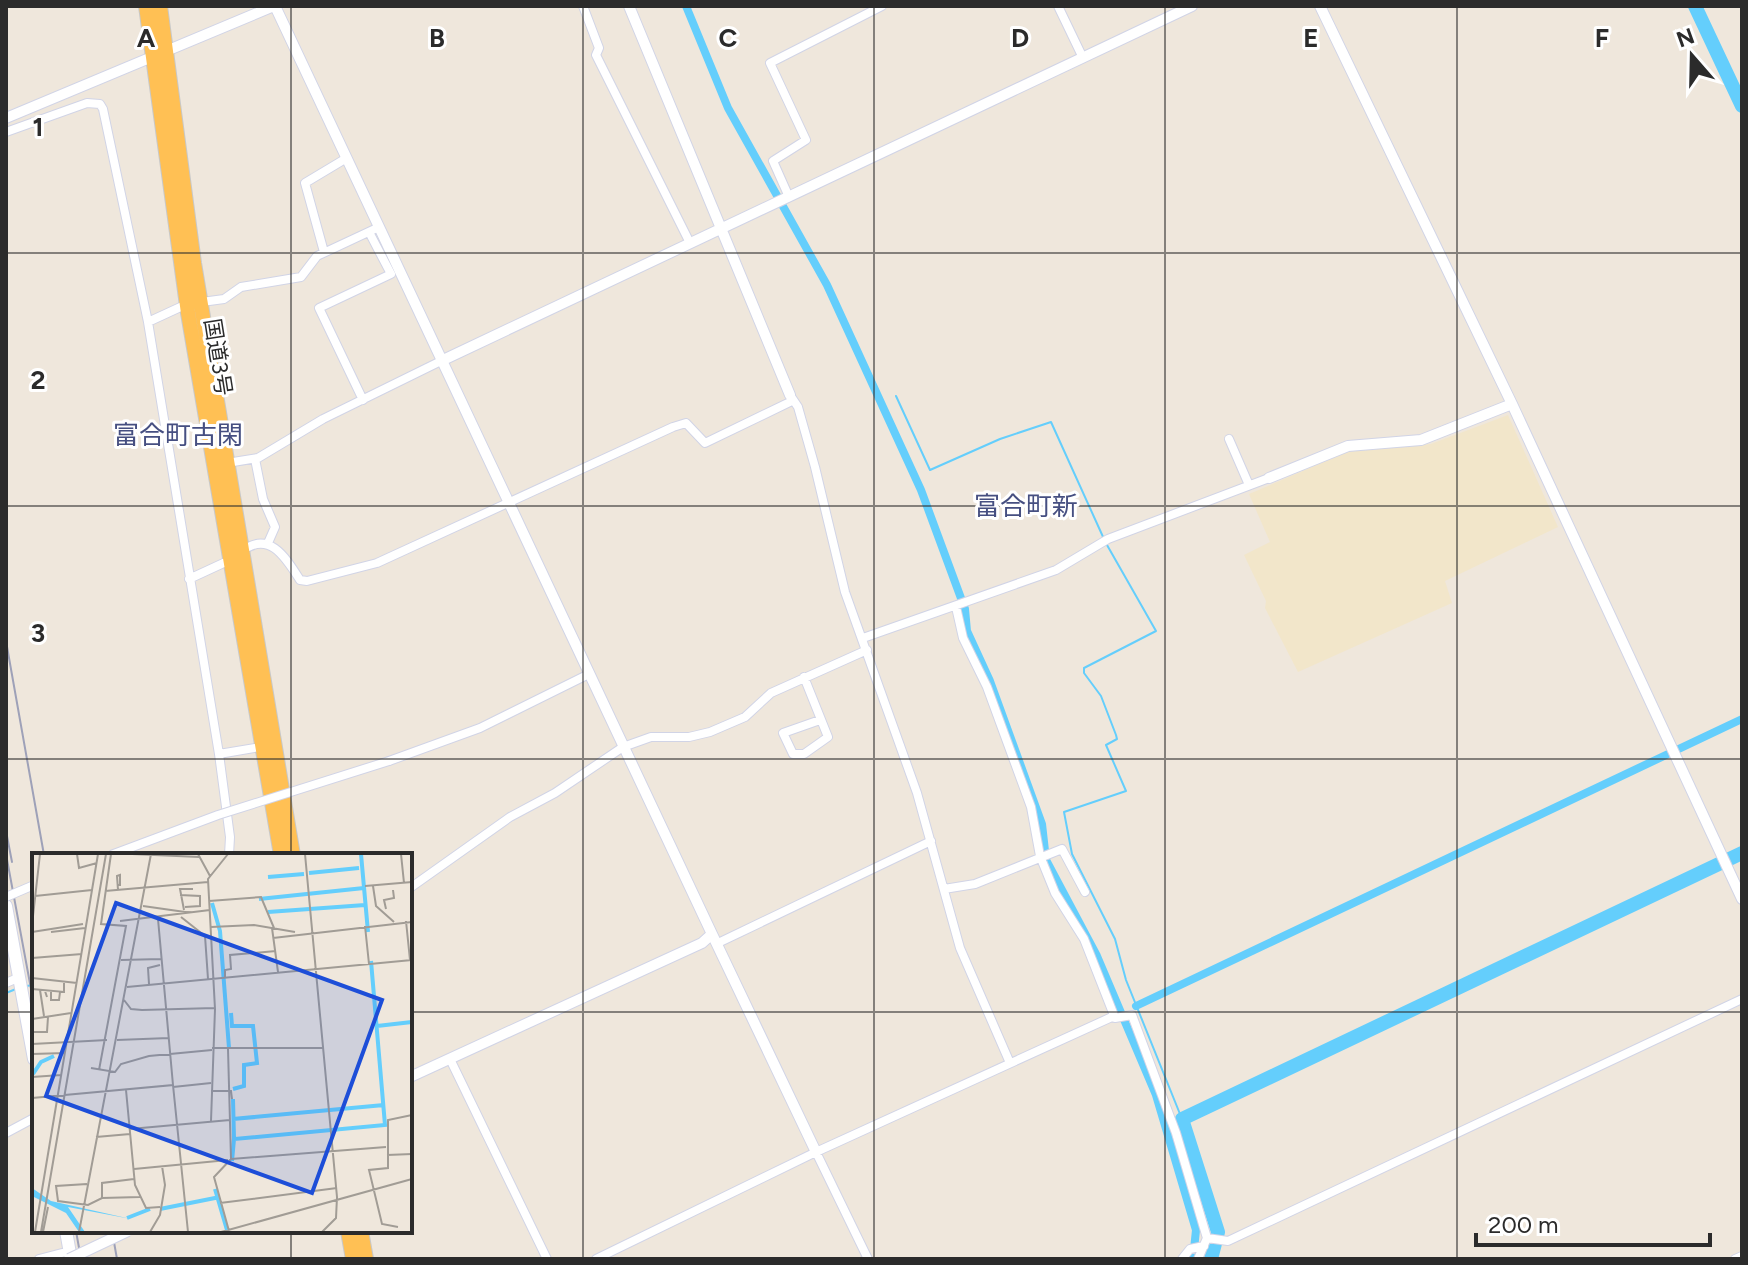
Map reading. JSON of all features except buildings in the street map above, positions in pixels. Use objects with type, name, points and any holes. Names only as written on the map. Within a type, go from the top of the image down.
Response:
[{"type":"highway","name":"国道3号","points":[[146,6],[160,54]]},
{"type":"highway","name":"国道3号","points":[[160,6],[160,54],[193,303],[268,746],[293,853]]},
{"type":"highway","name":"国道3号","points":[[193,303],[226,464],[235,557]]},
{"type":"highway","name":"国道3号","points":[[268,746],[281,853]]},
{"type":"highway","points":[[348,1233],[353,1259]]},
{"type":"highway","points":[[361,1233],[366,1259]]},
{"type":"main road","points":[[6,906],[32,1047]]},
{"type":"main road","points":[[66,1233],[67,1257]]},
{"type":"street","points":[[6,118],[274,6],[345,159],[391,274],[319,308],[363,400]]},
{"type":"street","points":[[583,6],[599,48],[596,55],[690,243]]},
{"type":"street","points":[[629,6],[791,398],[798,407],[845,592],[931,841],[960,948],[1010,1063]]},
{"type":"street","points":[[784,199],[773,161],[806,140],[770,63],[775,57],[882,6]]},
{"type":"street","points":[[1058,6],[1083,58]]},
{"type":"street","points":[[226,464],[255,459],[323,419],[441,361],[1192,6]]},
{"type":"street","points":[[1320,6],[1512,404],[1568,531],[1742,899]]},
{"type":"street","points":[[6,132],[54,112],[87,103],[100,104],[148,322],[219,754],[230,837],[229,853]]},
{"type":"street","points":[[324,252],[305,183],[345,159]]},
{"type":"street","points":[[148,322],[193,303],[224,299],[246,286],[301,277],[311,262],[324,252],[373,230]]},
{"type":"street","points":[[373,230],[441,361],[868,1259]]},
{"type":"street","points":[[189,579],[235,557],[250,545],[268,543],[282,552],[300,580],[307,581],[377,563],[673,427],[686,423],[705,443],[791,398]]},
{"type":"street","points":[[863,638],[1056,570],[1108,539],[1348,446],[1421,440],[1512,404]]},
{"type":"street","points":[[1229,439],[1249,485]]},
{"type":"street","points":[[255,459],[263,499],[275,527],[268,543]]},
{"type":"street","points":[[961,605],[963,638],[987,687],[1031,807],[1055,893],[1084,939],[1120,1017]]},
{"type":"street","points":[[412,887],[510,817],[555,793],[623,747],[651,737],[689,737],[710,732],[745,717],[771,693],[867,650]]},
{"type":"street","points":[[116,853],[218,815],[389,761],[480,728],[586,667]]},
{"type":"street","points":[[804,677],[827,738],[804,754],[796,756],[791,753],[784,733],[820,720]]},
{"type":"street","points":[[219,754],[268,746]]},
{"type":"street","points":[[412,1076],[931,841]]},
{"type":"street","points":[[944,889],[975,884],[1062,849],[1085,892]]},
{"type":"street","points":[[6,897],[32,886]]},
{"type":"street","points":[[6,983],[20,977]]},
{"type":"street","points":[[1182,1259],[1190,1249],[1206,1242],[1224,1242],[1742,999]]},
{"type":"street","points":[[596,1259],[816,1152],[1010,1063],[1120,1017],[1132,1015],[1176,1133],[1206,1242],[1198,1259]]},
{"type":"street","points":[[450,1059],[547,1259]]},
{"type":"street","points":[[6,1133],[32,1119]]},
{"type":"street","points":[[39,1259],[67,1257],[123,1233]]},
{"type":"street","points":[[1735,1259],[1742,1256]]},
{"type":"shaded area","points":[[1508,415],[1558,527],[1445,581],[1452,603],[1298,672],[1265,608],[1266,601],[1244,555],[1270,542],[1249,494],[1347,452],[1431,444]]},
{"type":"waterway","points":[[686,6],[728,108],[827,285],[921,490],[965,609],[967,631],[990,681],[1042,824],[1046,860],[1097,956],[1156,1095],[1196,1230],[1193,1259]]},
{"type":"waterway","points":[[1695,6],[1742,106]]},
{"type":"waterway","points":[[896,396],[930,470],[1000,439],[1051,422],[1104,539]]},
{"type":"waterway","points":[[1107,545],[1156,631],[1084,668],[1084,673],[1101,696],[1116,735],[1117,739],[1106,745],[1126,791],[1064,812],[1072,854],[1115,939],[1126,980],[1182,1119]]},
{"type":"waterway","points":[[1136,1006],[1742,719]]},
{"type":"waterway","points":[[1211,1259],[1218,1232],[1182,1119],[1742,853]]},
{"type":"waterway","points":[[26,986],[32,985]]},
{"type":"waterway","points":[[6,993],[16,989]]},
{"type":"railway","points":[[6,641],[44,853]]},
{"type":"railway","points":[[6,831],[12,862]]},
{"type":"railway","points":[[6,854],[32,994]]},
{"type":"railway","points":[[76,1233],[81,1259]]},
{"type":"railway","points":[[112,1233],[117,1259]]},
{"type":"district","name":"富合町古閑","points":[[178,435]]},
{"type":"district","name":"富合町新","points":[[1026,506]]}]
